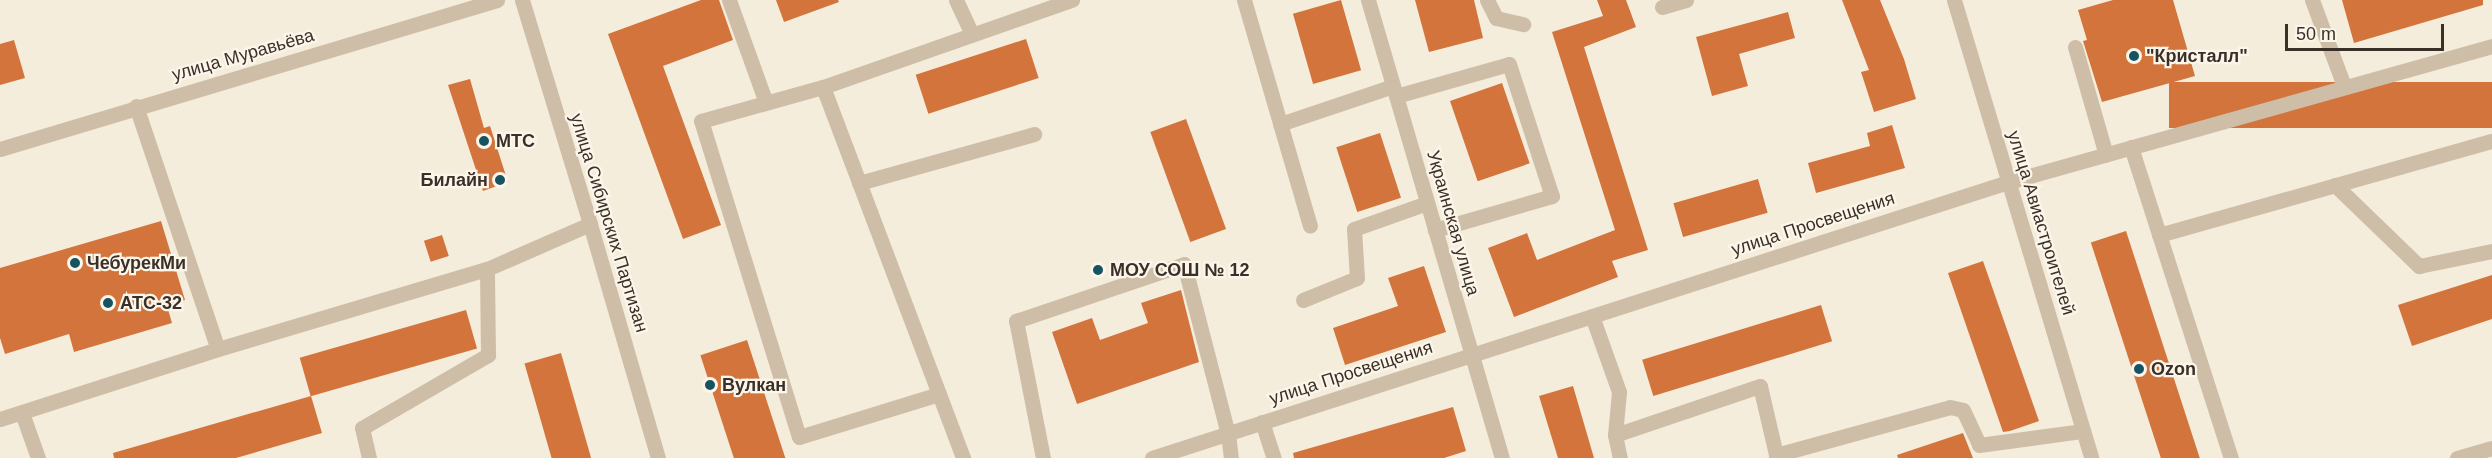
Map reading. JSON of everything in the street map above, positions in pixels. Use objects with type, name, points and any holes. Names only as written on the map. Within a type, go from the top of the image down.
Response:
[{"type":"street","name":"улица Муравьёва","points":[[0,149],[136,106],[497,0]]},
{"type":"street","name":"улица Сибирских Партизан","points":[[522,0],[658,458]]},
{"type":"street","points":[[729,0],[766,103]]},
{"type":"street","points":[[956,0],[972,35]]},
{"type":"street","points":[[939,394],[799,437],[701,121],[823,87],[1072,0]]},
{"type":"street","points":[[1244,0],[1310,226]]},
{"type":"street","name":"Украинская улица","points":[[1368,0],[1502,458]]},
{"type":"street","points":[[1487,0],[1496,18],[1523,24]]},
{"type":"street","points":[[1662,7],[1686,0]]},
{"type":"street","name":"улица Авиастроителей","points":[[1954,0],[2091,458]]},
{"type":"street","points":[[2312,0],[2344,86]]},
{"type":"street","name":"улица Просвещения","points":[[1152,458],[2008,182],[2492,46]]},
{"type":"street","points":[[2075,47],[2106,155]]},
{"type":"street","points":[[1280,124],[1394,91],[1509,63],[1552,196],[1435,230]]},
{"type":"street","points":[[823,87],[963,458]]},
{"type":"street","points":[[136,106],[218,349]]},
{"type":"street","points":[[859,183],[1034,134]]},
{"type":"street","points":[[2159,235],[2492,141]]},
{"type":"street","points":[[2131,147],[2231,458]]},
{"type":"street","points":[[2335,185],[2419,266],[2492,251]]},
{"type":"street","points":[[1303,300],[1357,278],[1354,229],[1427,203]]},
{"type":"street","points":[[0,419],[218,349],[487,269],[590,224]]},
{"type":"street","points":[[1042,458],[1016,321],[1184,264],[1228,434],[1231,458]]},
{"type":"street","points":[[369,458],[363,428],[488,355],[487,269]]},
{"type":"street","points":[[1592,316],[1619,392],[1615,435],[1620,458]]},
{"type":"street","points":[[1615,435],[1760,386],[1776,455],[1950,407],[1963,410],[1979,445],[2083,431]]},
{"type":"street","points":[[22,413],[38,458]]},
{"type":"street","points":[[1263,422],[1274,458]]},
{"type":"street","points":[[2457,458],[2492,447]]},
{"type":"building","points":[[701,0],[719,0],[733,40],[663,66],[721,225],[683,239],[608,34]]},
{"type":"building","points":[[776,0],[838,0],[839,2],[784,22]]},
{"type":"building","points":[[1341,0],[1361,70],[1313,84],[1293,14]]},
{"type":"building","points":[[1415,0],[1474,0],[1483,38],[1429,52]]},
{"type":"building","points":[[1597,0],[1626,0],[1636,27],[1584,47],[1648,250],[1612,261],[1618,277],[1514,317],[1488,248],[1527,233],[1537,260],[1615,230],[1552,32],[1603,16]]},
{"type":"building","points":[[1842,0],[1880,0],[1904,59],[1916,99],[1874,112],[1861,72],[1869,70]]},
{"type":"building","name":"\"Кристалл\"","points":[[2113,0],[2173,0],[2195,76],[2102,102],[2083,41],[2087,40],[2078,10]]},
{"type":"building","points":[[2342,0],[2483,0],[2483,5],[2354,43]]},
{"type":"building","points":[[1788,12],[1795,38],[1739,54],[1748,86],[1712,96],[1696,37]]},
{"type":"building","points":[[1026,39],[1039,78],[928,114],[916,75]]},
{"type":"building","points":[[14,40],[25,78],[0,85],[0,44]]},
{"type":"building","points":[[470,79],[484,128],[490,126],[508,182],[483,191],[448,85]]},
{"type":"building","points":[[2169,82],[2492,82],[2492,128],[2169,128]]},
{"type":"building","points":[[1502,83],[1530,163],[1478,181],[1450,101]]},
{"type":"building","points":[[1186,119],[1226,229],[1190,242],[1150,132]]},
{"type":"building","points":[[1892,125],[1905,168],[1816,193],[1808,163],[1870,146],[1867,133]]},
{"type":"building","points":[[1380,133],[1401,198],[1357,212],[1336,147]]},
{"type":"building","points":[[1758,179],[1768,213],[1683,237],[1673,203]]},
{"type":"building","points":[[161,221],[185,300],[167,306],[172,323],[74,352],[69,334],[5,354],[0,338],[0,268]]},
{"type":"building","points":[[2126,231],[2200,458],[2161,458],[2091,242]]},
{"type":"building","points":[[442,235],[449,256],[431,262],[424,241]]},
{"type":"building","points":[[1983,261],[2039,421],[2003,432],[1948,273]]},
{"type":"building","points":[[1424,266],[1446,332],[1345,365],[1333,328],[1398,306],[1388,278]]},
{"type":"building","points":[[2492,275],[2492,319],[2412,346],[2398,305]]},
{"type":"building","name":"МОУ СОШ № 12","points":[[1181,290],[1199,362],[1077,404],[1052,332],[1092,318],[1100,340],[1148,323],[1141,303]]},
{"type":"building","points":[[1821,305],[1832,341],[1653,396],[1642,360]]},
{"type":"building","points":[[466,310],[477,348],[311,396],[300,358]]},
{"type":"building","points":[[747,340],[785,458],[734,458],[700,355]]},
{"type":"building","points":[[561,353],[591,458],[552,458],[524,363]]},
{"type":"building","points":[[1573,386],[1594,458],[1558,458],[1539,396]]},
{"type":"building","points":[[311,396],[322,433],[236,458],[114,458],[113,453]]},
{"type":"building","points":[[1453,407],[1466,451],[1444,458],[1294,458],[1293,453]]},
{"type":"building","points":[[1963,433],[1973,458],[1898,458],[1897,455]]},
{"type":"place","name":"\"Кристалл\"","points":[[2134,56]]},
{"type":"place","name":"МТС","points":[[484,141]]},
{"type":"place","name":"Билайн","points":[[500,180]]},
{"type":"place","name":"ЧебурекМи","points":[[75,263]]},
{"type":"place","name":"МОУ СОШ № 12","points":[[1098,270]]},
{"type":"place","name":"АТС-32","points":[[108,303]]},
{"type":"place","name":"Ozon","points":[[2139,369]]},
{"type":"place","name":"Вулкан","points":[[710,385]]}]
